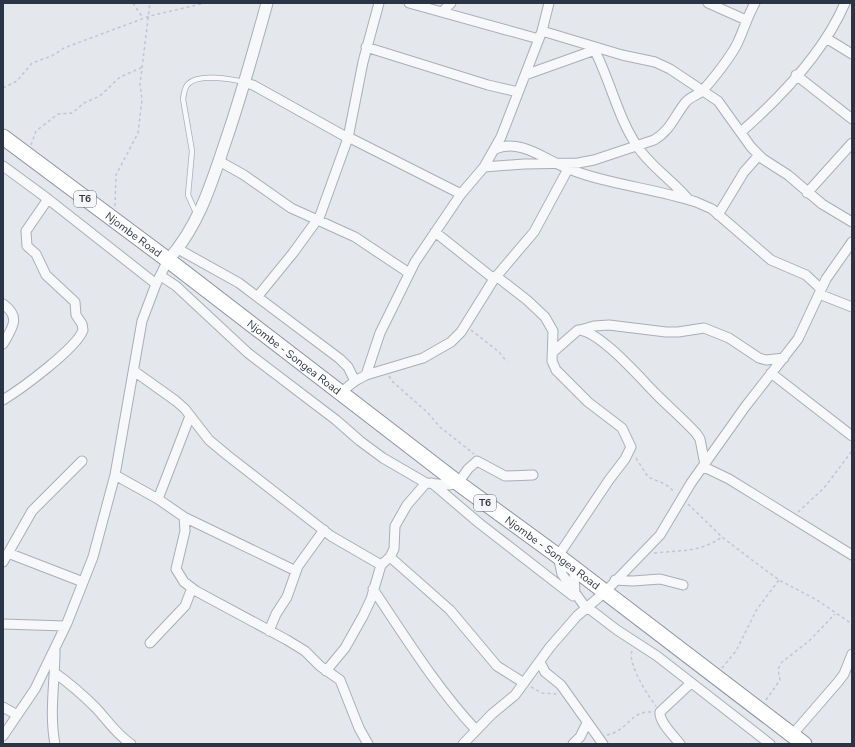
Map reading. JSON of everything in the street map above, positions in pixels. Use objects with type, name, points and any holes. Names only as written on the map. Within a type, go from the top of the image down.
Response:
[{"type":"highway","name":"Njombe Road","points":[[3,137],[168,260]]},
{"type":"highway","name":"Njombe - Songea Road","points":[[168,260],[458,483],[558,556],[574,570],[804,744]]},
{"type":"street","points":[[3,736],[34,689],[65,626],[83,582],[103,524],[115,475],[142,321],[158,280],[168,260],[178,249],[193,227],[198,216],[219,161],[245,83],[267,3]]},
{"type":"street","points":[[258,296],[293,254],[317,220],[348,137],[366,47],[379,3]]},
{"type":"street","points":[[409,3],[663,65],[718,101],[758,155],[788,175],[807,193],[822,204],[852,222]]},
{"type":"street","points":[[443,11],[451,3]]},
{"type":"street","points":[[366,375],[380,333],[409,273],[461,194],[484,167],[495,149],[540,35],[549,3]]},
{"type":"street","points":[[708,3],[746,20]]},
{"type":"street","points":[[484,167],[524,164],[560,164],[594,160],[637,146],[661,136],[673,123],[686,101],[703,91],[737,44],[746,20],[755,3]]},
{"type":"street","points":[[742,132],[768,108],[826,38],[838,19],[845,3]]},
{"type":"street","points":[[826,38],[852,54]]},
{"type":"street","points":[[366,47],[488,85],[518,92]]},
{"type":"street","points":[[525,75],[594,49]]},
{"type":"street","points":[[594,49],[609,80],[625,123],[637,146],[688,199]]},
{"type":"street","points":[[796,75],[852,119]]},
{"type":"street","points":[[245,83],[262,90],[348,137],[461,194]]},
{"type":"street","points":[[807,193],[852,143]]},
{"type":"street","points":[[495,149],[503,146],[513,146],[535,152],[568,169],[688,199],[712,209],[771,260],[806,275],[820,292],[852,307]]},
{"type":"street","points":[[718,215],[744,172],[758,155]]},
{"type":"street","points":[[219,161],[244,175],[291,208],[355,237],[409,273]]},
{"type":"street","points":[[3,166],[158,280],[176,286],[248,353],[336,420],[360,441],[383,458],[429,483],[491,533],[577,598],[587,608],[638,643],[770,744]]},
{"type":"street","points":[[340,393],[355,381],[366,375],[423,358],[451,342],[464,326],[495,278],[534,232],[568,169]]},
{"type":"street","points":[[3,400],[47,369],[79,337],[83,330],[82,324],[76,315],[74,302],[46,275],[36,254],[27,246],[26,231],[48,199]]},
{"type":"street","points":[[435,232],[495,278],[527,300],[545,317],[553,331],[552,361],[556,370],[588,402],[622,428],[631,447],[625,459],[609,480],[558,556],[562,574],[577,598]]},
{"type":"street","points":[[463,744],[476,730],[515,695],[550,647],[577,616],[605,592],[660,534],[704,466],[771,373],[784,358],[806,325],[826,279],[852,242]]},
{"type":"street","points":[[178,249],[239,283],[258,296],[340,359],[348,367],[355,381]]},
{"type":"street","points":[[3,304],[13,312],[14,316],[12,326],[3,344]]},
{"type":"street","points":[[553,352],[578,330],[594,326],[609,325],[666,332],[678,332],[704,328],[729,338],[759,358],[766,360],[784,358]]},
{"type":"street","points":[[578,330],[588,332],[620,358],[691,428],[700,439],[704,466]]},
{"type":"street","points":[[134,371],[176,400],[208,440],[324,530],[381,565]]},
{"type":"street","points":[[771,373],[852,436]]},
{"type":"street","points":[[158,499],[190,416]]},
{"type":"street","points":[[3,562],[32,511],[82,461]]},
{"type":"street","points":[[326,671],[355,632],[371,599],[381,565],[390,556],[394,549],[395,526],[407,505],[422,486],[429,483],[450,485],[458,483],[472,464],[480,462],[492,471],[506,476],[533,475]]},
{"type":"street","points":[[704,466],[729,479],[852,555]]},
{"type":"street","points":[[115,475],[158,499],[184,517],[296,571]]},
{"type":"street","points":[[184,517],[184,531],[176,569],[184,582],[192,588],[305,651],[326,671],[340,680],[359,728],[368,744]]},
{"type":"street","points":[[268,631],[287,597],[296,571],[324,530]]},
{"type":"street","points":[[8,553],[83,582]]},
{"type":"street","points":[[390,556],[450,610],[497,666],[524,683]]},
{"type":"street","points":[[574,570],[577,598]]},
{"type":"street","points":[[615,580],[633,581],[660,579],[683,585]]},
{"type":"street","points":[[150,642],[185,606],[192,588]]},
{"type":"street","points":[[373,589],[426,669],[452,704],[476,730]]},
{"type":"street","points":[[3,624],[65,626]]},
{"type":"street","points":[[55,647],[55,673],[51,706],[52,729],[55,744]]},
{"type":"street","points":[[792,735],[844,674],[852,654]]},
{"type":"street","points":[[540,662],[545,672],[561,685],[603,744]]},
{"type":"street","points":[[55,673],[82,694],[96,708],[115,732],[131,744]]},
{"type":"street","points":[[680,744],[665,725],[659,711],[691,683]]},
{"type":"street","points":[[3,707],[17,715]]},
{"type":"street","points":[[573,744],[580,737],[587,723]]},
{"type":"lane","points":[[198,216],[188,195],[192,151],[183,99],[184,91],[187,84],[194,79],[204,78],[236,80],[245,83]]},
{"type":"path","points":[[133,3],[143,18]]},
{"type":"path","points":[[116,222],[116,175],[138,133],[138,121],[142,100],[140,84],[150,16],[150,3]]},
{"type":"path","points":[[3,88],[17,81],[35,61],[52,56],[64,48],[143,18],[205,3]]},
{"type":"path","points":[[28,155],[36,132],[56,115],[76,110],[84,103],[100,96],[120,77],[143,67]]},
{"type":"path","points":[[464,326],[499,352],[507,362]]},
{"type":"path","points":[[385,369],[393,382],[428,412],[440,427],[471,450],[480,462]]},
{"type":"path","points":[[631,447],[640,466],[646,474],[665,484],[682,498],[722,537],[779,580],[818,600],[835,614],[852,624]]},
{"type":"path","points":[[790,517],[811,501],[824,488],[852,451]]},
{"type":"path","points":[[640,556],[696,550],[705,547],[722,537]]},
{"type":"path","points":[[713,676],[729,660],[758,609],[779,580]]},
{"type":"path","points":[[759,710],[780,680],[778,669],[782,662],[809,641],[835,614]]},
{"type":"path","points":[[597,736],[609,734],[624,728],[639,714],[659,711],[641,682],[631,658],[633,650],[638,643]]},
{"type":"path","points":[[524,683],[542,693],[558,694],[565,691]]}]
